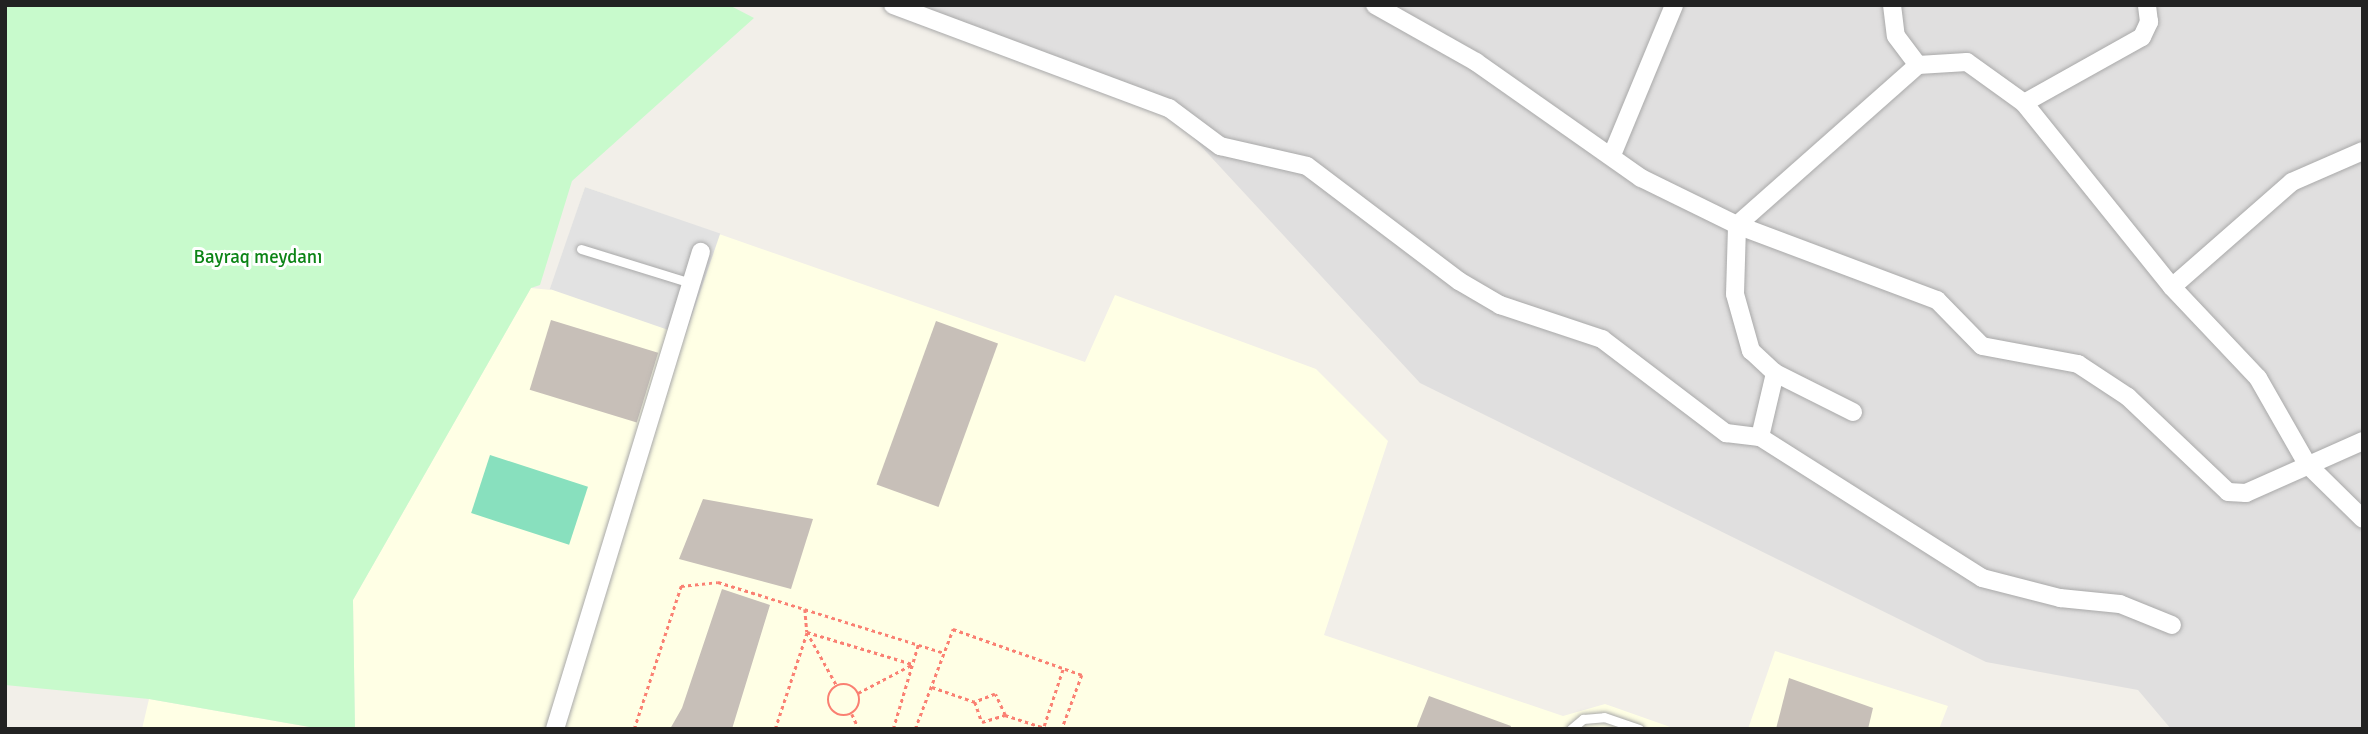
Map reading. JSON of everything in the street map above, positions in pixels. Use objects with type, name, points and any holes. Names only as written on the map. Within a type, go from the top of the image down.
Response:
[{"type":"street","points":[[893,5],[1169,108],[1220,146],[1307,166],[1459,281],[1500,305],[1602,339],[1726,433],[1760,437],[1982,578],[2060,598],[2120,604],[2172,625]]},
{"type":"street","points":[[1612,155],[1674,5]]},
{"type":"street","points":[[1892,5],[1896,36],[1918,65]]},
{"type":"street","points":[[2024,103],[2141,37],[2150,22],[2147,5]]},
{"type":"street","points":[[1386,7],[1476,62],[1612,155],[1641,178],[1737,225],[1937,300],[1982,346],[2078,364],[2128,397],[2228,492],[2246,493],[2363,441]]},
{"type":"street","points":[[1853,412],[1776,373],[1751,351],[1735,294],[1737,225],[1918,65],[1968,62],[2024,103],[2172,287],[2259,379],[2307,464],[2363,519]]},
{"type":"street","points":[[2172,287],[2292,182],[2363,151]]},
{"type":"street","points":[[555,729],[701,252]]},
{"type":"street","points":[[1760,437],[1776,373]]},
{"type":"lane","points":[[581,249],[691,283]]},
{"type":"lane","points":[[1571,729],[1583,719],[1604,717],[1639,729]]},
{"type":"path","points":[[634,729],[681,586],[718,582],[944,653]]},
{"type":"path","points":[[775,729],[807,632],[806,610]]},
{"type":"path","points":[[915,729],[953,629],[1082,675],[1062,729]]},
{"type":"path","points":[[807,632],[912,664]]},
{"type":"path","points":[[807,632],[837,686]]},
{"type":"path","points":[[893,729],[918,645]]},
{"type":"path","points":[[858,693],[912,664]]},
{"type":"path","points":[[975,702],[982,722],[1005,715],[1044,728],[1063,668]]},
{"type":"path","points":[[849,685],[858,693],[859,705],[852,714],[839,715],[830,708],[829,696],[837,686],[849,685]]},
{"type":"path","points":[[930,687],[975,702],[995,694],[1005,715]]},
{"type":"path","points":[[852,714],[859,729]]},
{"type":"shaded area","points":[[919,5],[2363,5],[2363,729],[2171,729],[2138,690],[1986,662],[1420,383],[1174,117]]},
{"type":"shaded area","points":[[585,187],[1085,362],[1115,295],[1316,369],[1388,441],[1324,635],[1563,716],[1605,704],[1676,729],[355,729],[353,600],[531,288],[551,290]]},
{"type":"shaded area","points":[[585,187],[720,234],[685,336],[550,289]]},
{"type":"shaded area","points":[[1775,651],[1948,706],[1939,729],[1748,729]]},
{"type":"shaded area","points":[[149,699],[321,729],[142,729]]},
{"type":"green space","name":"Bayraq meydanı","points":[[5,5],[729,5],[754,18],[572,181],[540,285],[531,288],[353,600],[355,729],[321,729],[149,699],[5,685]]},
{"type":"green space","points":[[490,455],[588,487],[569,545],[471,513]]},
{"type":"building","points":[[551,320],[658,353],[637,423],[530,390]]},
{"type":"building","points":[[936,321],[998,344],[939,507],[876,485]]},
{"type":"building","points":[[703,499],[813,519],[791,589],[679,559]]},
{"type":"building","points":[[722,589],[770,605],[732,729],[670,729],[682,708]]},
{"type":"building","points":[[1789,678],[1873,708],[1868,729],[1776,729]]},
{"type":"building","points":[[1429,696],[1511,726],[1510,729],[1416,729]]}]
